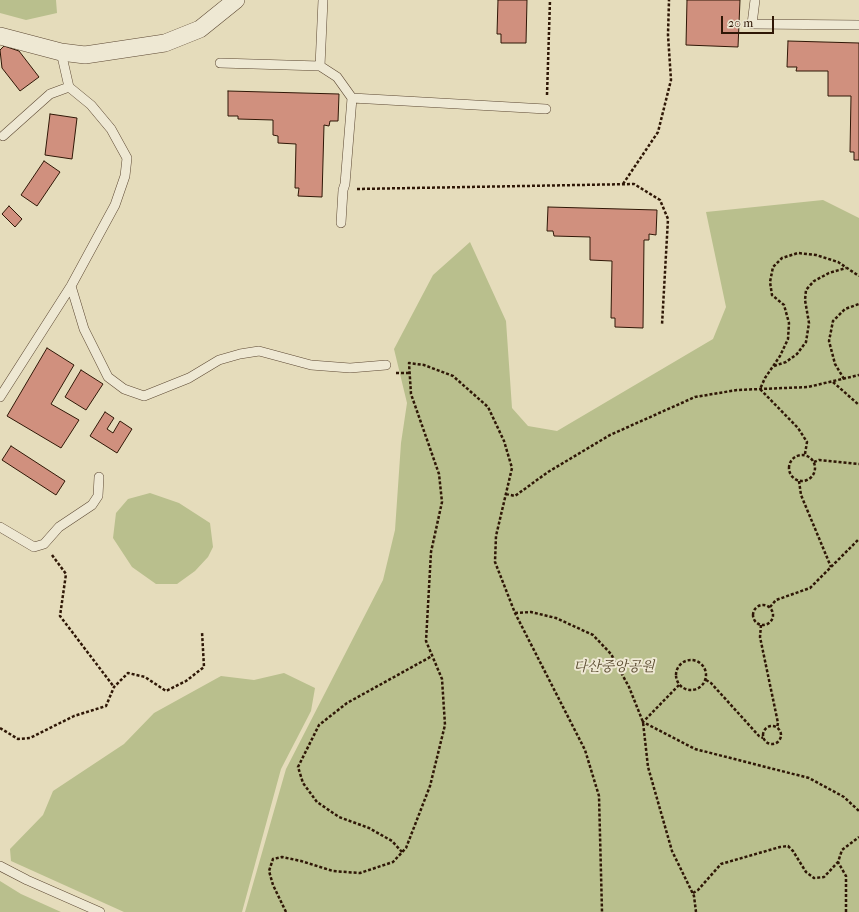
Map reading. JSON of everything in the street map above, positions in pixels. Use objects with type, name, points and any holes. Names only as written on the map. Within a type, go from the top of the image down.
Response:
[{"type":"street","points":[[0,36],[61,52],[85,55],[165,43],[200,28],[236,0]]},
{"type":"lane","points":[[320,66],[323,0]]},
{"type":"lane","points":[[754,0],[752,24],[859,25]]},
{"type":"lane","points":[[0,397],[71,286],[115,205],[125,176],[127,158],[111,129],[91,105],[69,87],[61,52]]},
{"type":"lane","points":[[220,63],[320,66],[337,77],[352,98],[341,223]]},
{"type":"lane","points":[[3,136],[50,94],[69,87]]},
{"type":"lane","points":[[352,98],[546,109]]},
{"type":"lane","points":[[71,286],[84,329],[108,377],[124,389],[144,396],[189,378],[219,360],[258,351],[311,365],[350,368],[386,365]]},
{"type":"lane","points":[[0,527],[34,547],[44,544],[59,527],[92,505],[98,496],[99,477]]},
{"type":"lane","points":[[0,866],[26,880],[100,912]]},
{"type":"path","points":[[546,109],[550,0]]},
{"type":"path","points":[[623,184],[658,132],[671,80],[668,35],[669,0]]},
{"type":"path","points":[[343,190],[634,184],[660,200],[668,219],[662,325]]},
{"type":"path","points":[[760,389],[788,340],[789,323],[784,305],[772,294],[770,282],[773,267],[782,258],[798,253],[816,255],[838,262],[859,276]]},
{"type":"path","points":[[773,366],[786,362],[796,354],[806,342],[809,323],[805,300],[806,290],[814,281],[829,273],[846,267]]},
{"type":"path","points":[[844,379],[835,364],[829,341],[830,334],[833,321],[845,309],[859,304]]},
{"type":"path","points":[[286,912],[273,885],[269,871],[273,859],[282,857],[333,871],[360,873],[393,862],[406,848],[430,786],[445,725],[442,679],[426,641],[430,559],[442,502],[439,474],[411,394],[409,363],[424,365],[453,376],[488,407],[504,440],[512,468],[496,536],[495,562],[515,613],[585,750],[599,796],[602,912]]},
{"type":"path","points":[[506,494],[515,496],[548,472],[610,435],[695,397],[737,390],[808,387],[859,375]]},
{"type":"path","points":[[833,381],[859,404]]},
{"type":"path","points":[[760,389],[798,428],[807,442],[805,454]]},
{"type":"path","points":[[805,454],[814,462],[815,470],[814,474],[808,480],[799,481],[791,476],[788,467],[792,458],[805,454]]},
{"type":"path","points":[[814,462],[819,460],[859,464]]},
{"type":"path","points":[[799,481],[801,495],[831,567]]},
{"type":"path","points":[[770,607],[776,600],[810,588],[859,539]]},
{"type":"path","points":[[44,544],[66,574],[60,616],[114,687]]},
{"type":"path","points":[[761,625],[754,619],[754,610],[761,605],[770,607]]},
{"type":"path","points":[[761,625],[769,623],[772,619],[773,615],[770,607]]},
{"type":"path","points":[[515,613],[531,612],[556,618],[593,635],[611,654],[629,687],[643,722],[648,767],[672,851],[693,893],[696,912]]},
{"type":"path","points":[[706,680],[759,736],[770,743],[775,743],[778,740],[780,732],[777,728],[778,723],[760,637],[761,625]]},
{"type":"path","points":[[0,728],[18,739],[30,738],[74,716],[106,706],[114,687],[128,673],[145,677],[166,692],[186,681],[204,666],[202,632]]},
{"type":"path","points":[[402,852],[392,841],[369,828],[339,817],[317,802],[303,783],[298,767],[319,726],[347,703],[432,656]]},
{"type":"path","points":[[692,660],[699,662],[704,666],[706,680],[697,690],[690,691],[679,685],[676,678],[676,671],[679,665],[685,661],[692,660]]},
{"type":"path","points":[[643,722],[679,685]]},
{"type":"path","points":[[643,722],[695,749],[809,778],[844,797],[859,811]]},
{"type":"path","points":[[763,738],[763,733],[768,726],[777,728]]},
{"type":"path","points":[[693,893],[698,890],[721,864],[788,846],[806,872],[814,878],[824,877],[838,862],[842,850],[859,837]]},
{"type":"path","points":[[838,862],[846,876],[846,912]]},
{"type":"green space","points":[[0,0],[56,0],[57,13],[26,20],[0,13]]},
{"type":"green space","name":"다산중앙공원","points":[[823,200],[859,218],[859,912],[245,912],[286,769],[383,580],[395,530],[401,443],[407,403],[394,349],[433,275],[470,242],[506,321],[512,408],[528,426],[557,431],[713,339],[726,307],[706,212]]},
{"type":"green space","points":[[150,493],[179,503],[210,523],[213,547],[208,557],[195,571],[177,584],[156,584],[132,567],[113,538],[116,513],[128,499]]},
{"type":"green space","points":[[284,673],[315,688],[311,711],[281,769],[242,912],[124,912],[11,861],[10,849],[43,815],[53,791],[124,744],[154,713],[221,676],[254,680]]},
{"type":"green space","points":[[0,881],[21,894],[61,912],[0,912]]},
{"type":"building","points":[[498,0],[527,0],[526,43],[501,43],[501,34],[497,34]]},
{"type":"building","points":[[687,0],[740,0],[738,47],[686,45]]},
{"type":"building","points":[[788,41],[859,43],[859,160],[854,160],[854,152],[850,152],[851,96],[828,96],[828,71],[796,71],[797,67],[787,67]]},
{"type":"building","points":[[4,46],[19,51],[39,77],[20,91],[2,68],[0,50]]},
{"type":"building","points":[[228,91],[339,94],[338,121],[330,121],[329,126],[324,125],[322,197],[298,196],[299,188],[295,188],[296,144],[278,143],[278,136],[273,135],[273,120],[238,119],[238,116],[228,116]]},
{"type":"building","points":[[50,114],[77,118],[72,159],[45,155]]},
{"type":"building","points":[[44,161],[60,172],[37,206],[21,195]]},
{"type":"building","points":[[9,206],[22,219],[15,227],[2,214]]},
{"type":"building","points":[[548,207],[657,210],[656,235],[649,234],[649,240],[644,240],[643,328],[615,327],[615,318],[611,318],[612,261],[590,260],[590,237],[554,236],[553,231],[547,231]]},
{"type":"building","points":[[47,348],[74,365],[51,404],[79,420],[61,448],[7,416]]},
{"type":"building","points":[[81,370],[103,384],[86,410],[65,397]]},
{"type":"building","points":[[105,412],[114,418],[107,429],[113,433],[120,421],[132,429],[117,453],[90,436]]},
{"type":"building","points":[[11,446],[65,481],[56,495],[2,460]]}]
